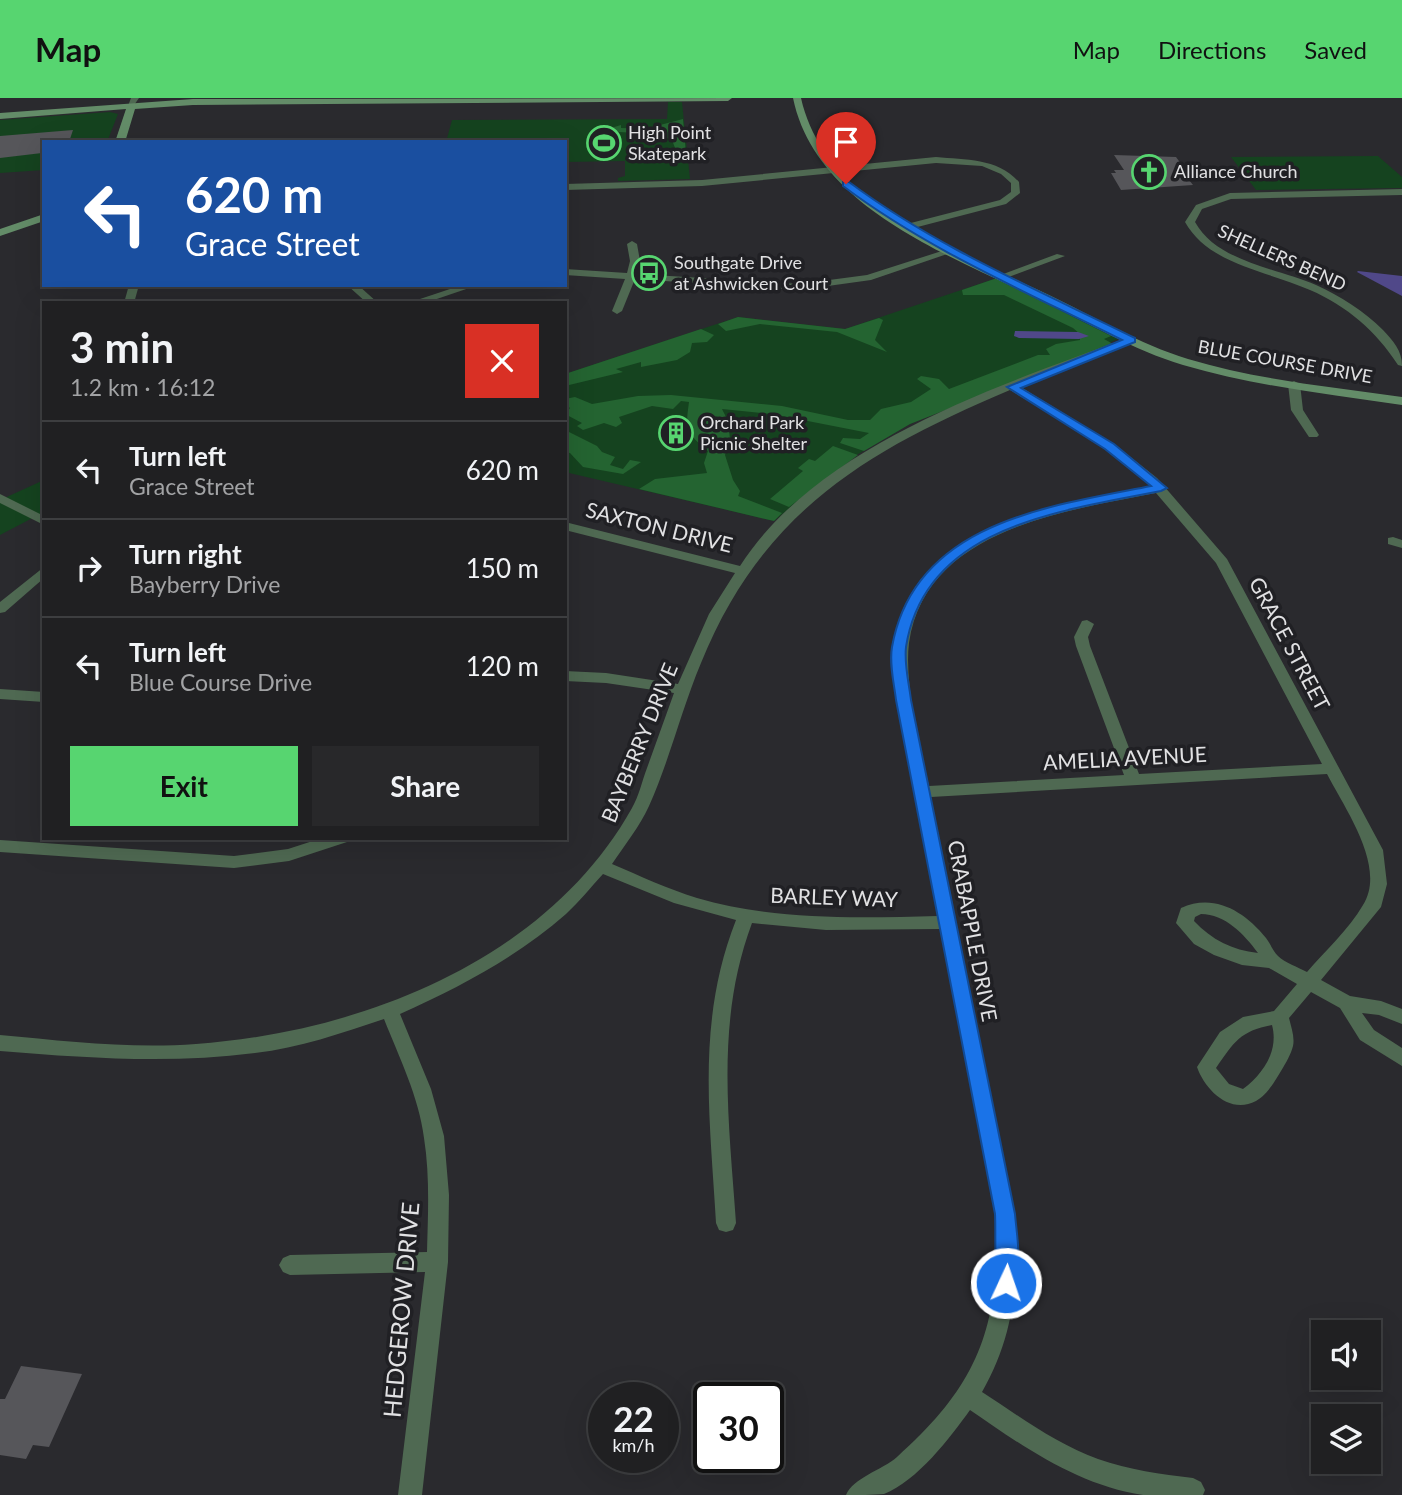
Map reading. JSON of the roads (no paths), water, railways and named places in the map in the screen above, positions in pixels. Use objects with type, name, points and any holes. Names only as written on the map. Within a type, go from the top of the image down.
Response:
[{"type":"main road","points":[[0,116],[133,102],[728,98]]},
{"type":"main road","name":"BLUE COURSE DRIVE","points":[[797,98],[808,136],[833,171],[865,199],[906,227],[951,251],[1131,340],[1203,367],[1402,401]]},
{"type":"main road","points":[[121,140],[133,102]]},
{"type":"main road","points":[[0,233],[41,221]]},
{"type":"street","points":[[567,187],[702,183],[952,160],[996,168],[1016,182],[1016,193],[1003,202],[906,227]]},
{"type":"street","name":"SHELLERS BEND","points":[[1402,192],[1230,196],[1199,207],[1190,222],[1195,233],[1214,248],[1315,289],[1356,313],[1388,340],[1402,363]]},
{"type":"street","points":[[617,311],[637,258],[632,244]]},
{"type":"street","points":[[567,272],[632,274],[756,286],[810,286],[868,278],[951,251]]},
{"type":"street","points":[[1003,276],[1060,257]]},
{"type":"street","points":[[354,287],[371,301]]},
{"type":"street","points":[[419,301],[466,287]]},
{"type":"street","name":"BAYBERRY DRIVE","points":[[0,1043],[126,1053],[197,1052],[279,1042],[328,1031],[390,1012],[497,955],[537,928],[602,867],[627,834],[717,613],[761,546],[793,512],[859,460],[925,422],[1131,340]]},
{"type":"street","points":[[1294,384],[1297,410],[1313,435]]},
{"type":"street","name":"GRACE STREET","points":[[1012,387],[1110,446],[1161,488],[1222,562],[1375,850],[1379,884],[1372,907],[1279,1017]]},
{"type":"street","name":"CRABAPPLE DRIVE","points":[[858,1495],[898,1472],[940,1431],[967,1395],[988,1355],[1003,1307],[1008,1258],[1005,1214],[921,792],[898,661],[909,612],[932,574],[968,544],[1019,519],[1047,510],[1161,488]]},
{"type":"street","points":[[0,498],[42,520]]},
{"type":"street","name":"SAXTON DRIVE","points":[[567,527],[743,571]]},
{"type":"street","points":[[0,609],[42,573]]},
{"type":"street","points":[[1087,624],[1081,637],[1083,646],[1133,779]]},
{"type":"street","points":[[567,676],[606,678],[685,690]]},
{"type":"street","points":[[0,694],[42,696]]},
{"type":"street","name":"AMELIA AVENUE","points":[[921,792],[1331,769]]},
{"type":"street","points":[[0,846],[234,862],[289,855],[335,840]]},
{"type":"street","name":"BARLEY WAY","points":[[602,867],[655,891],[746,916],[792,923],[947,922]]},
{"type":"street","points":[[1272,961],[1250,930],[1218,910],[1206,906],[1195,907],[1187,913],[1185,923],[1190,931],[1220,950],[1242,958],[1272,961],[1346,1003],[1381,1008],[1402,1017]]},
{"type":"street","points":[[726,1223],[716,1041],[720,998],[729,959],[746,916]]},
{"type":"street","points":[[1346,1003],[1367,1035],[1402,1058]]},
{"type":"street","name":"HEDGEROW DRIVE","points":[[390,1012],[421,1089],[434,1136],[439,1195],[438,1262],[410,1495]]},
{"type":"street","points":[[1279,1017],[1284,1044],[1275,1065],[1261,1083],[1249,1095],[1241,1096],[1216,1085],[1206,1068],[1227,1037],[1249,1022],[1279,1017]]},
{"type":"street","points":[[290,1265],[438,1262]]},
{"type":"street","points":[[967,1395],[1055,1452],[1098,1472],[1128,1480],[1193,1490]]},
{"type":"place","name":"High Point Skatepark","points":[[604,143]]},
{"type":"place","name":"Alliance Church","points":[[1149,172]]},
{"type":"place","name":"Southgate Drive at Ashwicken Court","points":[[649,273]]},
{"type":"place","name":"Orchard Park Picnic Shelter","points":[[676,433]]}]
